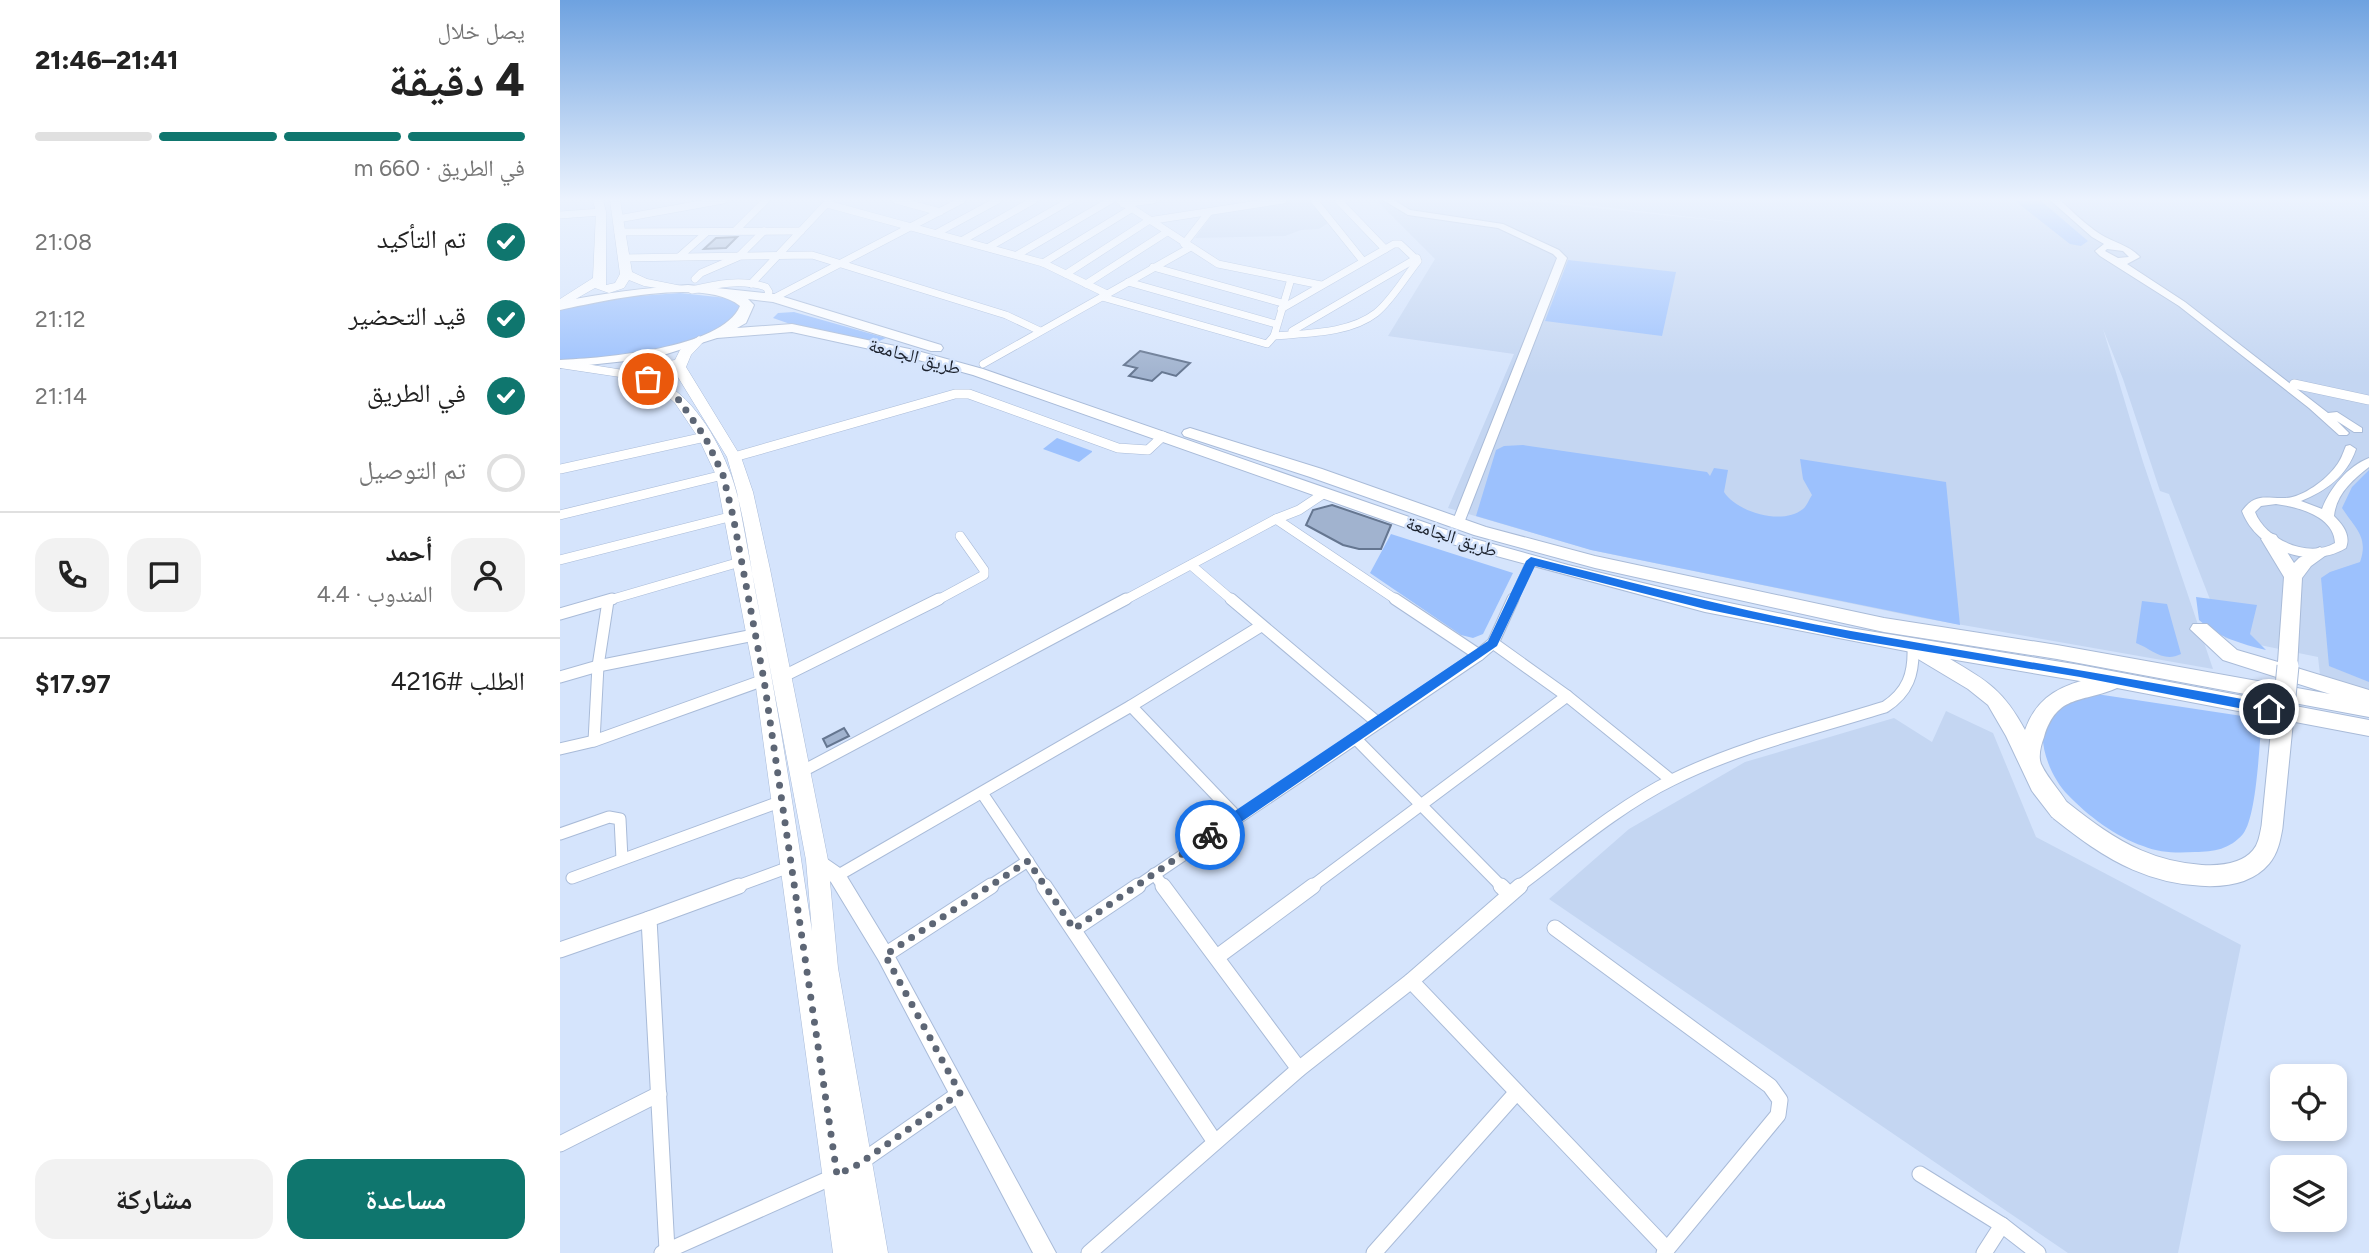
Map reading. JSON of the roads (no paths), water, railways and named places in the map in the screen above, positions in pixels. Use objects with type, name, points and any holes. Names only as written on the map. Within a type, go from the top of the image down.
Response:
[{"type":"highway","name":"طريق الجامعة","points":[[560,305],[689,286],[770,297],[889,331],[1458,523],[1595,562],[1884,625],[2057,652],[2369,709]]},
{"type":"highway","points":[[561,364],[620,359],[716,334],[741,320],[746,313],[746,301],[733,294]]},
{"type":"highway","points":[[792,328],[771,319],[774,314],[788,309],[828,314]]},
{"type":"highway","name":"طريق الجامعة","points":[[716,334],[756,328],[792,328],[914,354],[978,372],[1323,494],[1531,561],[1705,605],[1913,647],[2123,681],[2369,728]]},
{"type":"highway","points":[[1913,647],[1975,682],[1995,699],[2040,784],[2060,810],[2108,846],[2148,866],[2187,875],[2216,875],[2241,871],[2257,862],[2271,834],[2288,666],[2293,577],[2270,539]]},
{"type":"highway","points":[[2293,577],[2305,562],[2320,554]]},
{"type":"highway","points":[[2200,629],[2230,655],[2369,698]]},
{"type":"highway","points":[[2028,760],[2037,721],[2051,702],[2072,691],[2123,681]]},
{"type":"main road","points":[[599,258],[601,288],[610,289],[620,285],[626,274],[621,258]]},
{"type":"main road","points":[[626,274],[644,282],[689,286]]},
{"type":"main road","points":[[560,305],[599,279]]},
{"type":"main road","points":[[699,340],[685,353],[679,364],[686,382],[734,457],[748,505],[784,676],[817,860],[854,1209],[874,1253]]},
{"type":"main road","points":[[561,364],[648,379],[673,392],[705,437],[723,475],[764,680],[793,866],[799,928],[848,1169]]},
{"type":"main road","points":[[648,379],[649,372],[655,368],[679,364]]},
{"type":"main road","points":[[847,1253],[854,1209]]},
{"type":"street","points":[[689,286],[701,273],[732,258]]},
{"type":"street","points":[[751,284],[774,258]]},
{"type":"street","points":[[822,258],[1006,316],[1040,331]]},
{"type":"street","points":[[689,286],[751,284],[766,287],[770,297],[847,258]]},
{"type":"street","points":[[1028,258],[1066,274],[1104,295],[1262,345],[1270,343],[1274,336],[1291,279]]},
{"type":"street","points":[[1043,263],[1050,258]]},
{"type":"street","points":[[1066,274],[1090,258]]},
{"type":"street","points":[[1086,284],[1126,258]]},
{"type":"street","points":[[983,364],[1167,258]]},
{"type":"street","points":[[1208,258],[1218,264],[1321,285]]},
{"type":"street","points":[[1153,267],[1282,306],[1368,258]]},
{"type":"street","points":[[1287,334],[1416,258]]},
{"type":"street","points":[[1274,336],[1343,327],[1370,318],[1418,263],[1417,258]]},
{"type":"street","points":[[1458,523],[1479,471],[1489,454],[1489,446],[1562,258]]},
{"type":"street","points":[[2112,258],[2200,318],[2313,406],[2343,433],[2364,431]]},
{"type":"street","points":[[2118,261],[2134,259],[2144,270],[2294,384],[2364,431]]},
{"type":"street","points":[[1128,282],[1276,324]]},
{"type":"street","points":[[2294,384],[2369,400]]},
{"type":"street","points":[[734,457],[955,394],[969,394],[1118,447],[1148,450],[1163,436]]},
{"type":"street","points":[[2328,519],[2327,509],[2332,497],[2369,460],[2341,440],[2343,433]]},
{"type":"street","points":[[560,469],[705,437]]},
{"type":"street","points":[[2288,501],[2309,508],[2328,519],[2340,532],[2341,545],[2330,552],[2320,554],[2295,550],[2270,539],[2253,525],[2248,511],[2257,502],[2288,501],[2302,498],[2318,489],[2347,461],[2350,449]]},
{"type":"street","points":[[560,515],[723,475]]},
{"type":"street","points":[[801,772],[1276,519],[1299,510],[1323,494]]},
{"type":"street","points":[[560,560],[733,516]]},
{"type":"street","points":[[1276,519],[1479,655]]},
{"type":"street","points":[[784,676],[979,579],[984,570],[960,536]]},
{"type":"street","points":[[1074,929],[1479,655],[1493,643],[1531,561]]},
{"type":"street","points":[[560,614],[740,562]]},
{"type":"street","points":[[1191,565],[1378,723]]},
{"type":"street","points":[[594,741],[598,666],[608,601]]},
{"type":"street","points":[[837,876],[1132,706],[1261,626]]},
{"type":"street","points":[[560,677],[598,666],[754,635]]},
{"type":"street","points":[[1493,643],[1567,696],[1671,780]]},
{"type":"street","points":[[1089,1253],[1299,1069],[1411,981],[1509,894],[1601,825],[1671,780],[1744,751],[1885,707],[1899,699],[1909,687],[1913,670],[1913,647]]},
{"type":"street","points":[[560,749],[594,741],[764,680]]},
{"type":"street","points":[[1217,957],[1567,696]]},
{"type":"street","points":[[1132,706],[1237,817]]},
{"type":"street","points":[[1355,738],[1509,894]]},
{"type":"street","points":[[982,793],[1215,1142]]},
{"type":"street","points":[[572,878],[782,801]]},
{"type":"street","points":[[560,834],[609,817],[620,819],[622,859]]},
{"type":"street","points":[[817,860],[837,876],[885,955],[1045,1253]]},
{"type":"street","points":[[885,955],[1028,861]]},
{"type":"street","points":[[560,950],[793,866]]},
{"type":"street","points":[[1154,874],[1299,1069]]},
{"type":"street","points":[[649,919],[659,1094],[664,1252],[848,1169],[960,1093]]},
{"type":"street","points":[[1411,981],[1666,1251],[1777,1115],[1780,1100],[1770,1086],[1555,928]]},
{"type":"street","points":[[1374,1253],[1516,1093]]},
{"type":"street","points":[[560,1144],[659,1094]]},
{"type":"street","points":[[1920,1174],[2002,1225],[2038,1253]]},
{"type":"street","points":[[1984,1253],[2002,1225]]}]
